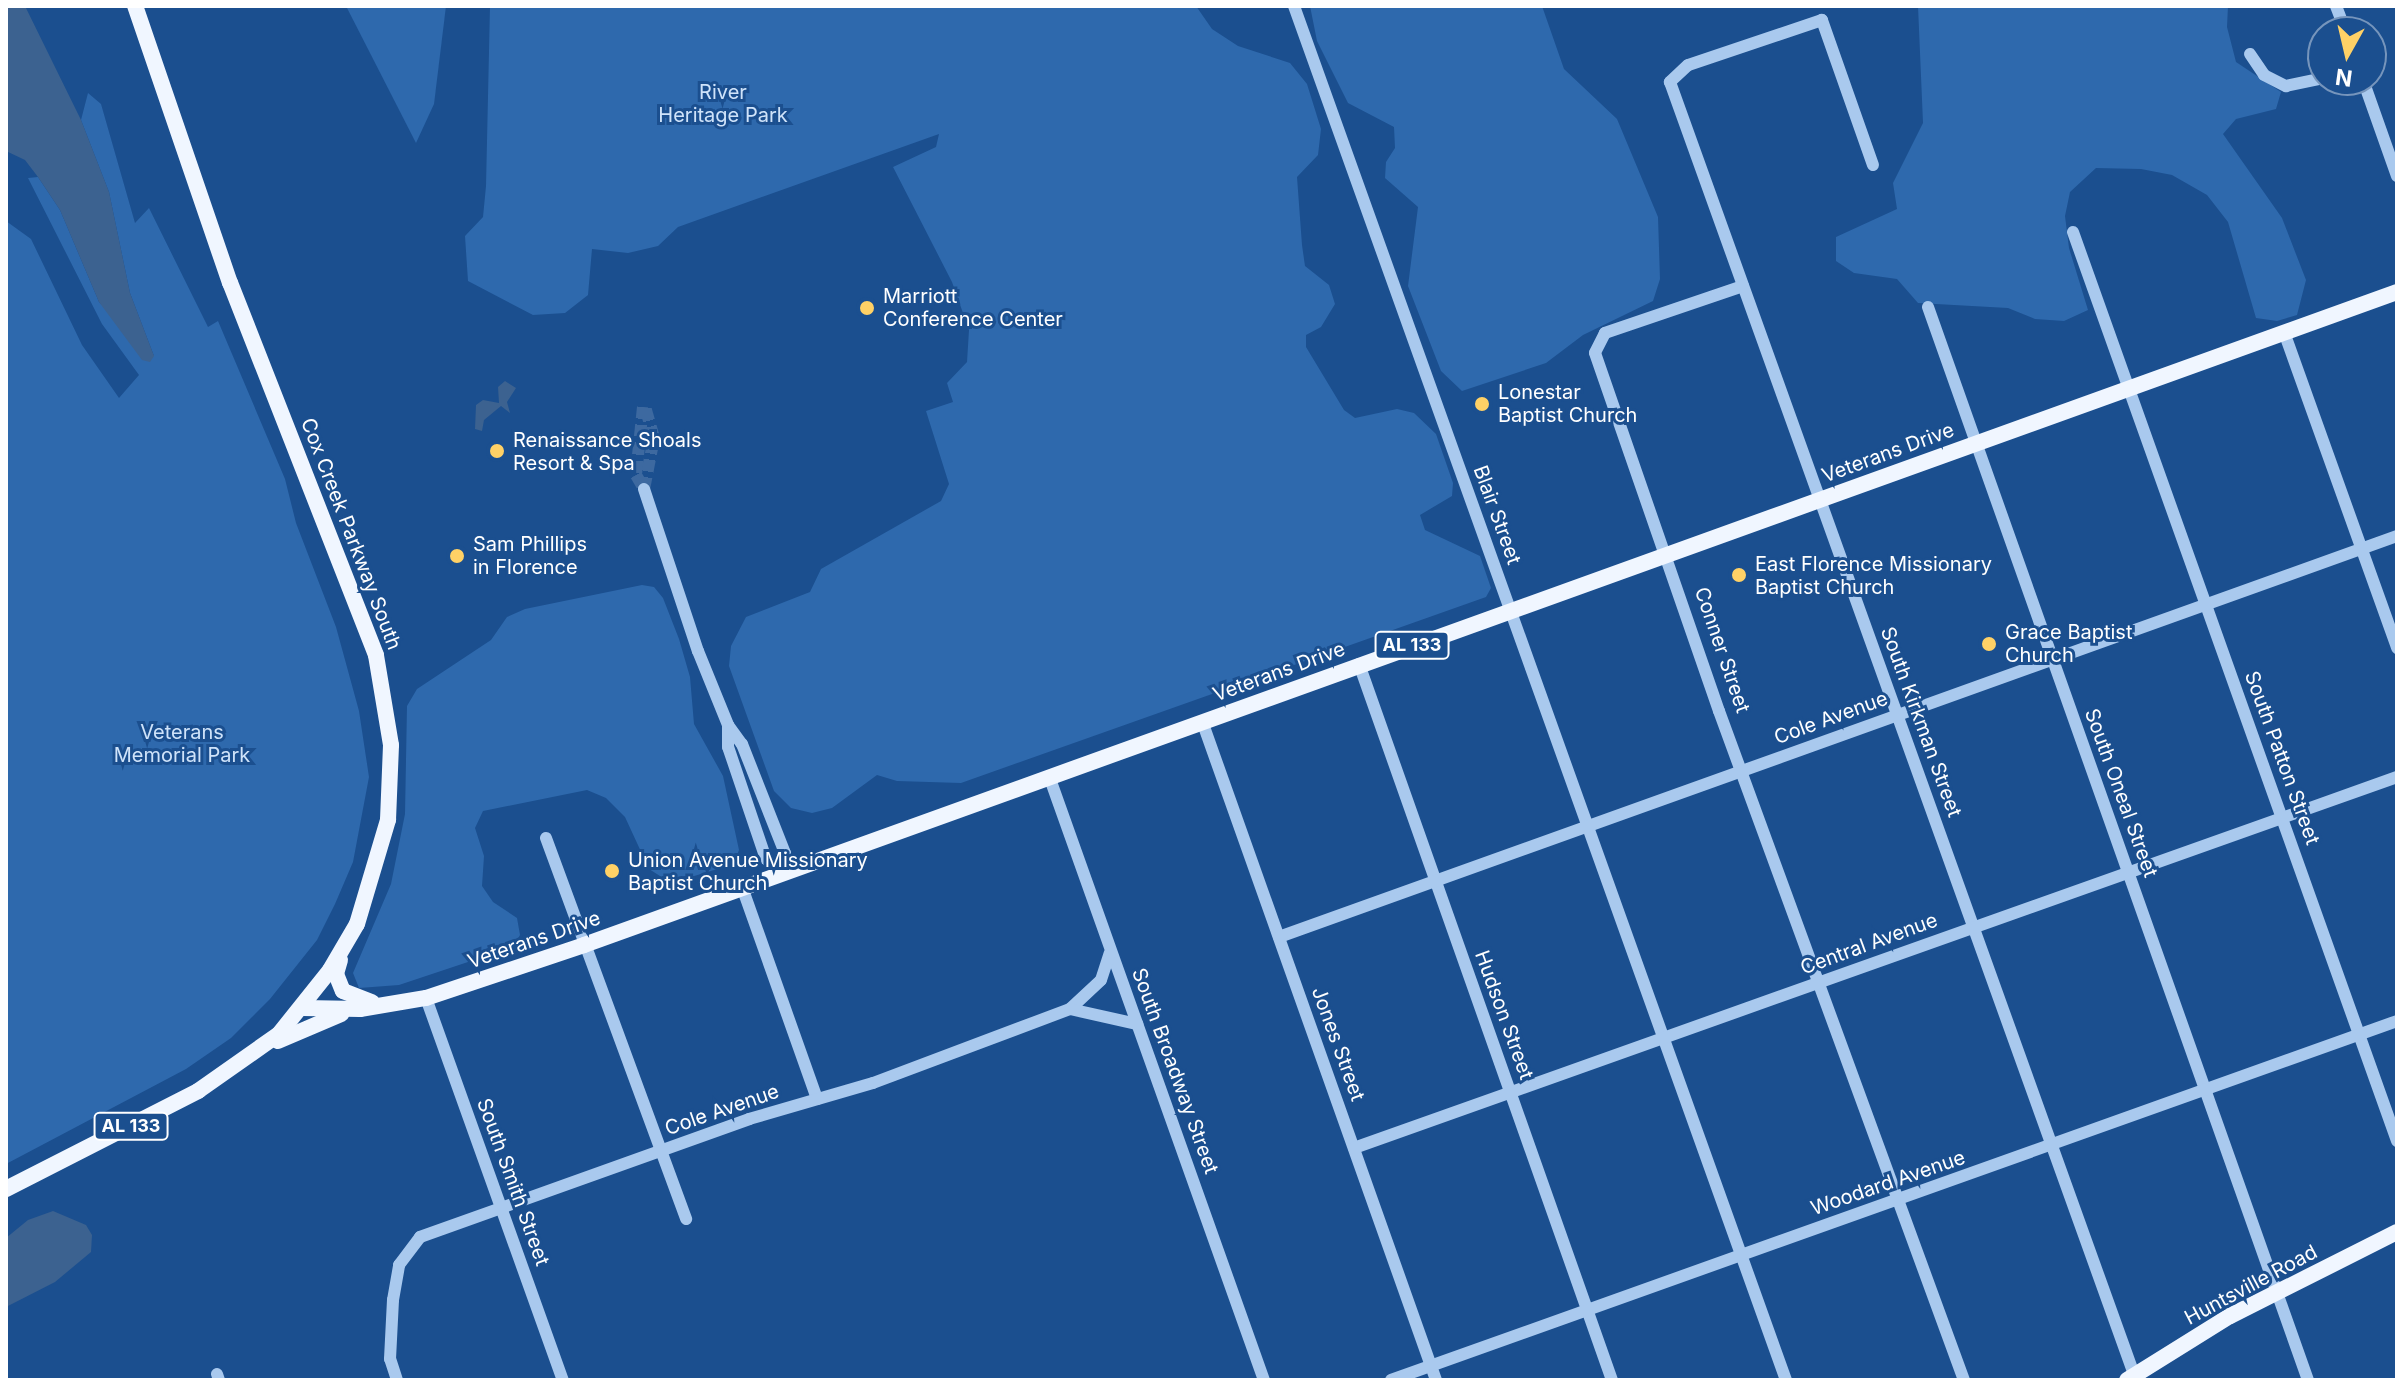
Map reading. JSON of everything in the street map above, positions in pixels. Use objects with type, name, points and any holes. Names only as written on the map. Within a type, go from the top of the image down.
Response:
[{"type":"main road","name":"Cox Creek Parkway South","points":[[135,6],[230,283],[382,676],[391,745],[388,820],[374,880],[343,951],[303,1008]]},
{"type":"main road","name":"Veterans Drive","points":[[303,1008],[360,1009],[426,998],[584,945],[782,871],[2397,292]]},
{"type":"main road","points":[[343,951],[336,974],[343,991],[389,1006]]},
{"type":"main road","name":"AL 133","points":[[6,1189],[156,1115],[252,1056],[303,1008]]},
{"type":"main road","points":[[252,1056],[310,1024],[360,1009]]},
{"type":"main road","name":"Huntsville Road","points":[[2132,1378],[2277,1292],[2397,1232]]},
{"type":"street","name":"Blair Street","points":[[1294,6],[1786,1380]]},
{"type":"street","name":"South Kirkman Street","points":[[1873,165],[1822,20],[1678,69],[1670,82],[2132,1378]]},
{"type":"street","points":[[2250,54],[2264,75],[2286,86],[2307,81]]},
{"type":"street","points":[[2369,96],[2397,176]]},
{"type":"street","name":"South Patton Street","points":[[2073,232],[2397,1141]]},
{"type":"street","name":"Conner Street","points":[[1743,286],[1605,333],[1595,353],[1604,387],[1964,1380]]},
{"type":"street","name":"South Oneal Street","points":[[1928,307],[2308,1380]]},
{"type":"street","points":[[2284,332],[2397,648]]},
{"type":"street","points":[[644,489],[728,725],[742,744],[785,853],[782,871],[766,859],[728,747],[728,725]]},
{"type":"street","name":"Cole Avenue","points":[[1279,937],[2397,536]]},
{"type":"street","name":"Hudson Street","points":[[1359,664],[1612,1380]]},
{"type":"street","name":"Jones Street","points":[[1202,721],[1434,1374]]},
{"type":"street","name":"South Broadway Street","points":[[1049,776],[1264,1380]]},
{"type":"street","name":"Central Avenue","points":[[1354,1148],[2397,777]]},
{"type":"street","points":[[546,838],[659,1153],[686,1219]]},
{"type":"street","points":[[742,887],[817,1099]]},
{"type":"street","name":"Cole Avenue","points":[[397,1380],[390,1359],[399,1265],[420,1237],[502,1211],[1070,1009],[1101,980],[1110,959],[1108,942]]},
{"type":"street","name":"South Smith Street","points":[[426,998],[563,1380]]},
{"type":"street","points":[[1070,1009],[1137,1024]]},
{"type":"street","name":"Woodard Avenue","points":[[1391,1380],[1434,1374],[1588,1311],[2397,1021]]},
{"type":"green space","points":[[346,6],[446,6],[434,104],[416,143]]},
{"type":"green space","name":"River Heritage Park","points":[[490,6],[1196,6],[1212,29],[1238,46],[1290,63],[1307,84],[1321,129],[1318,155],[1297,177],[1302,245],[1305,266],[1329,285],[1335,304],[1321,327],[1306,335],[1306,347],[1344,410],[1355,418],[1397,409],[1414,413],[1436,434],[1453,483],[1452,496],[1420,515],[1425,530],[1480,556],[1491,588],[1486,597],[961,783],[897,781],[877,775],[832,808],[812,813],[791,808],[774,791],[729,666],[731,646],[746,617],[810,592],[821,569],[941,501],[949,484],[926,411],[953,402],[947,383],[967,362],[969,330],[952,282],[893,167],[936,147],[939,134],[678,227],[658,246],[628,253],[592,249],[588,295],[565,313],[533,315],[468,281],[465,236],[483,217],[486,186]]},
{"type":"green space","points":[[1310,6],[1542,6],[1564,69],[1617,119],[1658,217],[1660,279],[1653,301],[1583,335],[1546,363],[1462,391],[1441,371],[1408,286],[1418,207],[1385,178],[1386,162],[1395,148],[1394,127],[1348,103],[1317,41]]},
{"type":"green space","points":[[1918,6],[2228,6],[2227,27],[2236,62],[2281,92],[2276,109],[2236,119],[2223,134],[2282,218],[2306,280],[2297,315],[2277,321],[2256,318],[2228,222],[2207,195],[2172,175],[2141,169],[2096,168],[2070,192],[2065,216],[2069,248],[2088,310],[2064,321],[2035,319],[2008,308],[1918,303],[1897,279],[1854,273],[1836,261],[1836,237],[1897,209],[1893,183],[1923,123]]},
{"type":"green space","name":"Veterans Memorial Park","points":[[88,93],[101,104],[135,223],[149,208],[208,327],[218,321],[285,479],[296,523],[336,627],[359,711],[369,777],[353,862],[335,904],[317,940],[270,999],[231,1038],[186,1069],[6,1164],[6,221],[31,239],[82,345],[119,398],[139,375],[102,324],[28,178],[38,177],[60,210],[99,302],[154,356],[130,293],[109,192],[81,120]]},
{"type":"green space","points":[[642,585],[654,587],[663,598],[679,639],[690,677],[694,724],[723,776],[739,850],[734,864],[671,883],[649,869],[625,817],[606,798],[587,790],[483,811],[475,828],[484,856],[482,886],[493,902],[517,918],[520,935],[513,947],[399,985],[359,988],[353,973],[391,884],[405,814],[407,706],[417,689],[491,640],[507,617],[525,609]]},
{"type":"shaded area","points":[[6,6],[25,6],[81,120],[109,192],[130,293],[154,356],[150,362],[142,360],[99,302],[60,210],[38,177],[25,160],[6,151]]},
{"type":"shaded area","points":[[505,381],[516,388],[507,402],[510,413],[501,406],[484,420],[482,431],[475,429],[476,405],[483,400],[499,403],[498,387]]},
{"type":"shaded area","points":[[53,1211],[86,1225],[92,1235],[91,1252],[55,1282],[6,1307],[6,1238],[28,1220]]},
{"type":"tunnel","points":[[644,404],[654,438],[644,489]]},
{"type":"tunnel","points":[[643,407],[636,475],[644,489]]},
{"type":"place","name":"Marriott Conference Center","points":[[867,308]]},
{"type":"place","name":"Lonestar Baptist Church","points":[[1482,404]]},
{"type":"place","name":"Renaissance Shoals Resort & Spa","points":[[497,451]]},
{"type":"place","name":"Sam Phillips in Florence","points":[[457,556]]},
{"type":"place","name":"East Florence Missionary Baptist Church","points":[[1739,575]]},
{"type":"place","name":"Grace Baptist Church","points":[[1989,644]]},
{"type":"place","name":"Union Avenue Missionary Baptist Church","points":[[612,871]]}]
